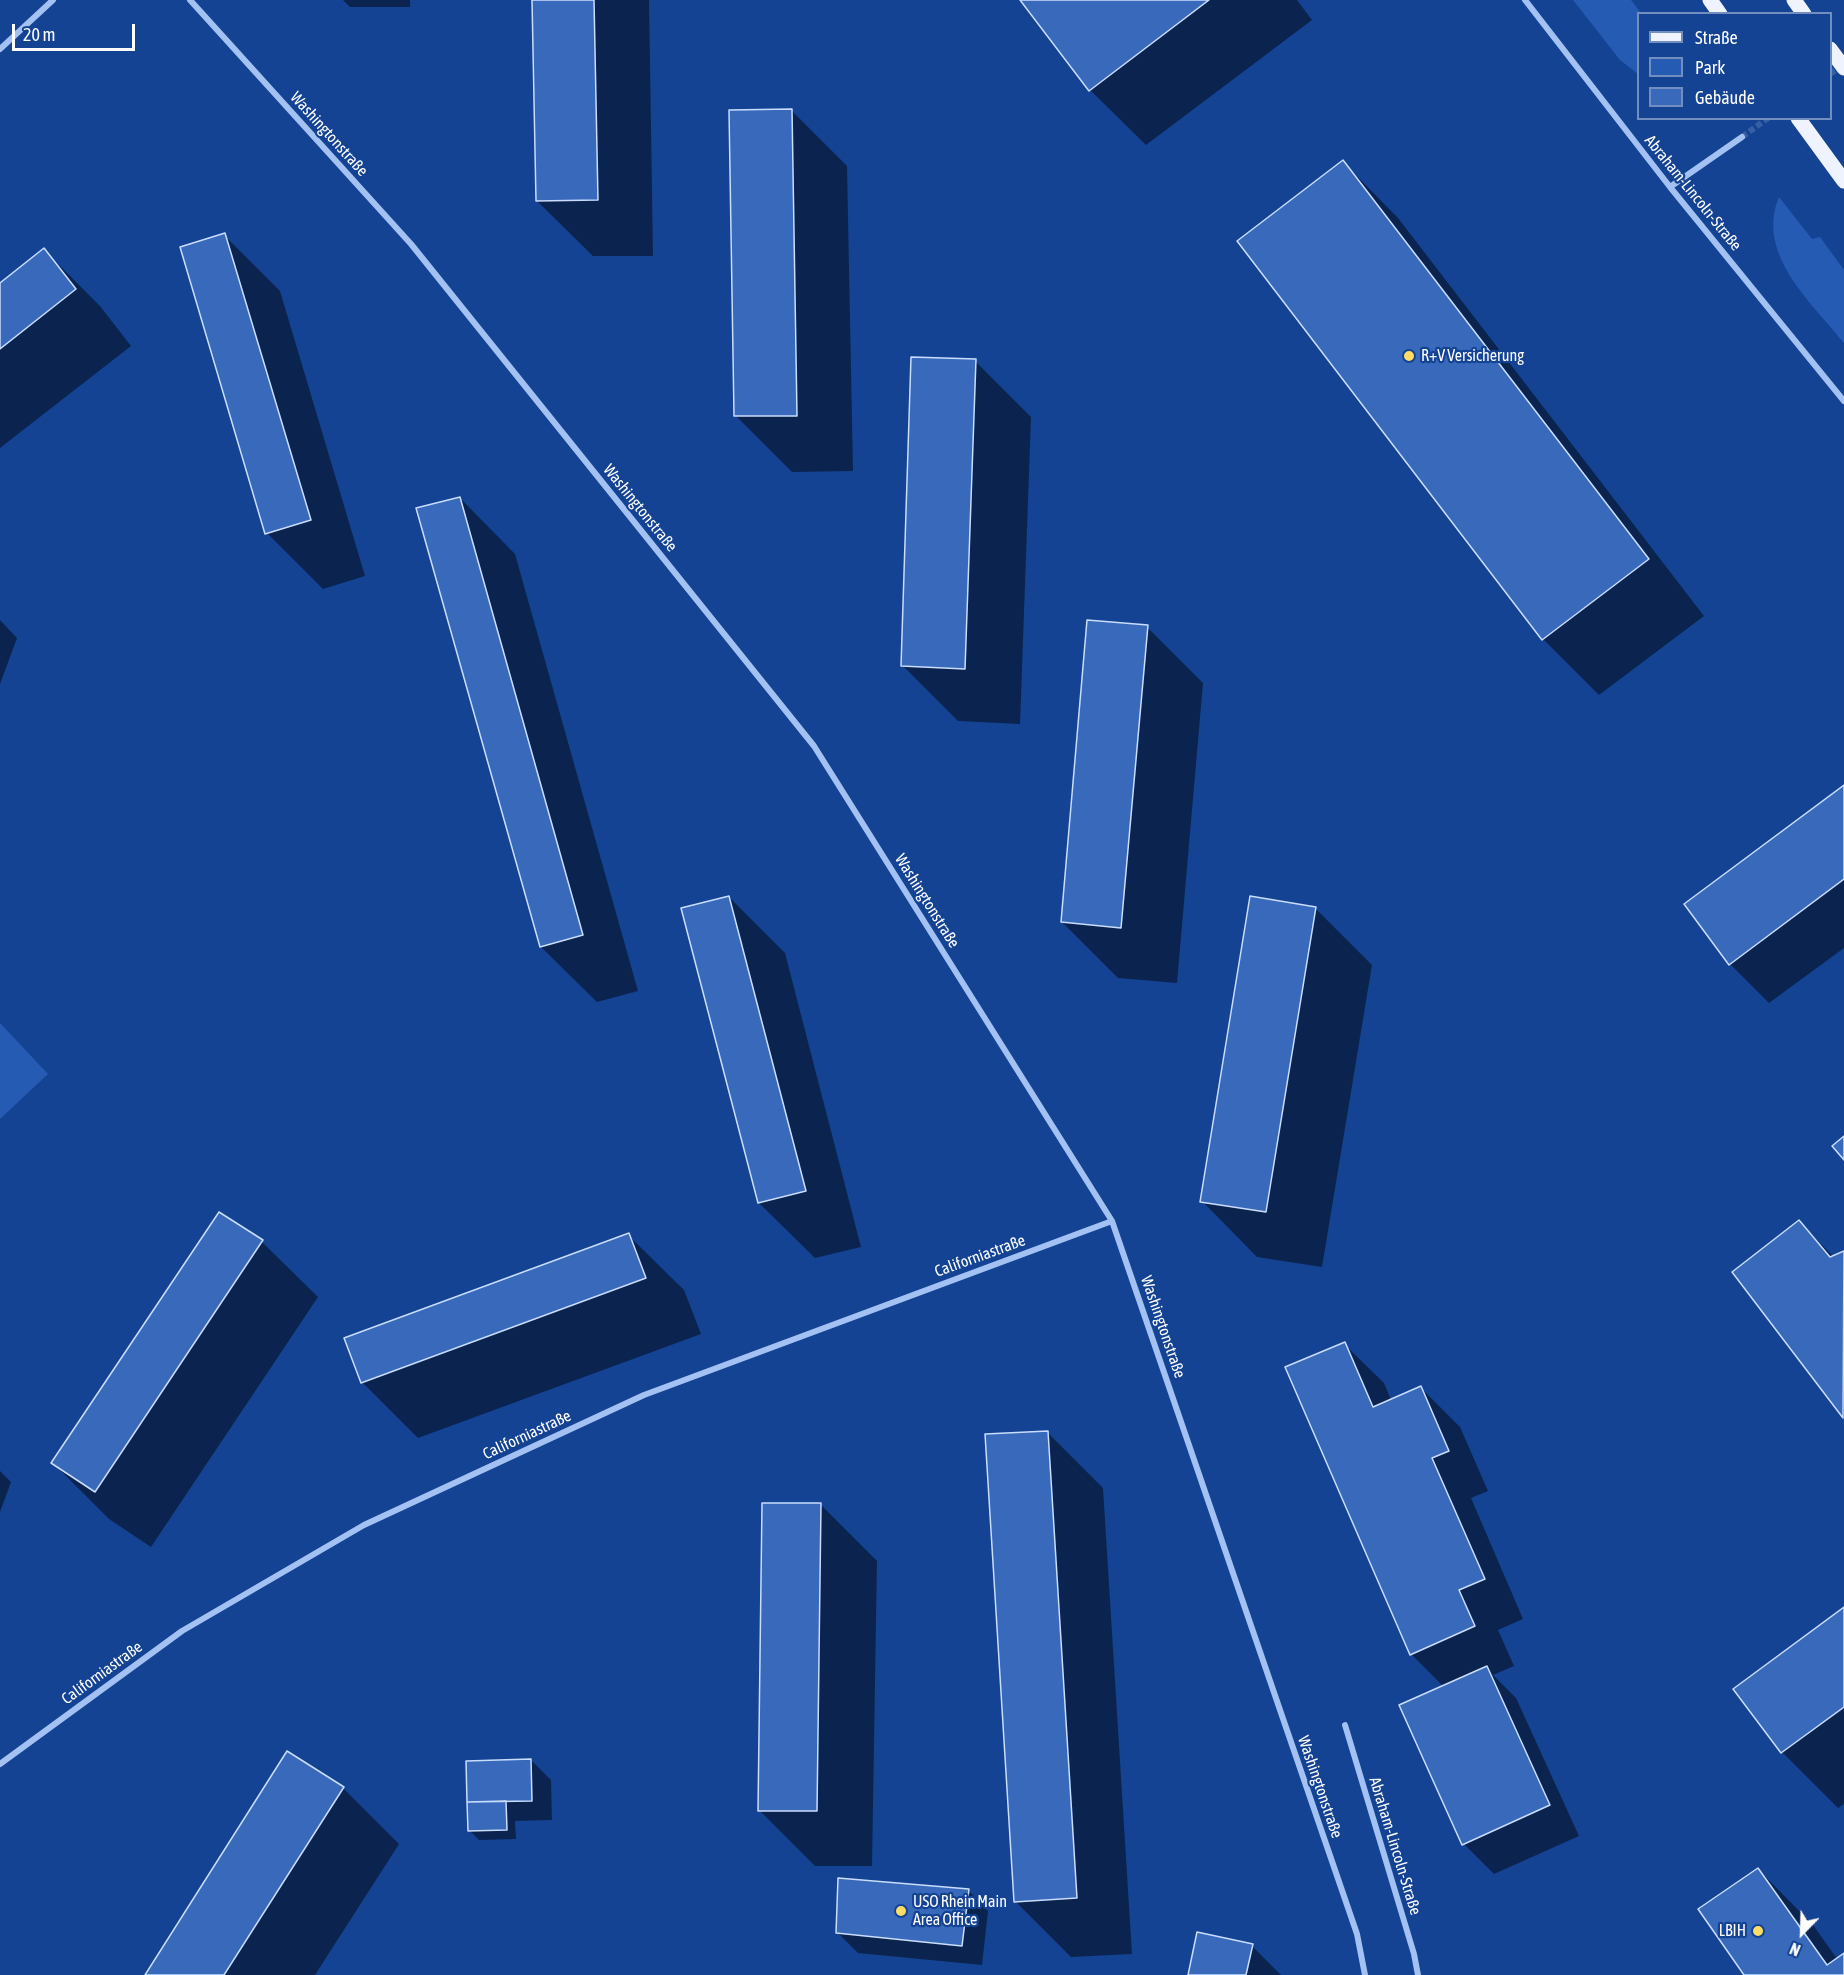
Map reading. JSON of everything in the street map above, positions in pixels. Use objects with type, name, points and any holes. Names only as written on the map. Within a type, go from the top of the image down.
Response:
[{"type":"main road","points":[[1832,52],[1844,68]]},
{"type":"main road","points":[[1799,120],[1844,181]]},
{"type":"street","points":[[0,49],[52,0]]},
{"type":"street","name":"Washingtonstraße","points":[[190,0],[411,244],[814,746],[1112,1221],[1357,1934],[1365,1975]]},
{"type":"street","name":"Abraham-Lincoln-Straße","points":[[1525,0],[1670,187],[1844,401]]},
{"type":"street","points":[[1670,187],[1742,137]]},
{"type":"street","name":"Californiastraße","points":[[0,1764],[182,1630],[364,1525],[644,1395],[1112,1221]]},
{"type":"street","name":"Abraham-Lincoln-Straße","points":[[1345,1725],[1414,1954],[1418,1975]]},
{"type":"green space","points":[[1573,0],[1631,0],[1640,12],[1637,12],[1637,73],[1620,60]]},
{"type":"green space","points":[[1779,197],[1812,239],[1820,237],[1844,270],[1844,343],[1803,294],[1781,258],[1775,238],[1774,218]]},
{"type":"green space","points":[[0,1023],[48,1074],[0,1119]]},
{"type":"building","points":[[532,0],[594,0],[598,200],[536,201]]},
{"type":"building","points":[[1020,0],[1209,0],[1089,91]]},
{"type":"building","points":[[792,109],[797,416],[734,416],[729,110]]},
{"type":"building","name":"R+V Versicherung","points":[[1343,160],[1649,559],[1542,640],[1237,241]]},
{"type":"building","points":[[225,233],[311,520],[265,534],[180,247]]},
{"type":"building","points":[[44,248],[76,289],[0,349],[0,283]]},
{"type":"building","points":[[911,357],[976,359],[965,669],[901,666]]},
{"type":"building","points":[[460,497],[583,935],[540,947],[416,508]]},
{"type":"building","points":[[1087,620],[1148,625],[1121,928],[1061,922]]},
{"type":"building","points":[[1844,785],[1844,879],[1729,965],[1684,904]]},
{"type":"building","points":[[729,896],[806,1191],[758,1203],[681,908]]},
{"type":"building","points":[[1250,896],[1316,907],[1266,1212],[1200,1202]]},
{"type":"building","points":[[1844,1136],[1844,1160],[1832,1146]]},
{"type":"building","points":[[219,1212],[263,1240],[95,1492],[51,1463]]},
{"type":"building","points":[[1799,1220],[1830,1257],[1844,1251],[1843,1418],[1732,1272]]},
{"type":"building","points":[[629,1233],[646,1278],[361,1383],[344,1338]]},
{"type":"building","points":[[1345,1342],[1373,1407],[1421,1386],[1449,1451],[1432,1458],[1485,1579],[1459,1590],[1475,1626],[1410,1655],[1285,1367]]},
{"type":"building","points":[[1048,1431],[1077,1898],[1014,1902],[985,1434]]},
{"type":"building","points":[[762,1503],[821,1503],[817,1811],[758,1811]]},
{"type":"building","points":[[1844,1607],[1844,1707],[1781,1753],[1733,1689]]},
{"type":"building","points":[[1487,1666],[1550,1805],[1462,1845],[1399,1705]]},
{"type":"building","points":[[287,1751],[344,1787],[224,1975],[145,1975]]},
{"type":"building","points":[[531,1759],[532,1801],[467,1802],[466,1761]]},
{"type":"building","points":[[506,1801],[507,1830],[468,1831],[467,1802]]},
{"type":"building","name":"LBIH","points":[[1758,1868],[1827,1965],[1844,1953],[1844,1975],[1744,1975],[1698,1909]]},
{"type":"building","name":"USO Rhein Main Area Office","points":[[838,1878],[969,1889],[962,1946],[836,1933]]},
{"type":"building","points":[[1197,1932],[1253,1944],[1246,1975],[1188,1975]]},
{"type":"tunnel","points":[[1832,73],[1841,66]]},
{"type":"tunnel","points":[[1742,137],[1765,120]]},
{"type":"place","name":"R+V Versicherung","points":[[1409,356]]},
{"type":"place","name":"USO Rhein Main Area Office","points":[[901,1911]]},
{"type":"place","name":"LBIH","points":[[1758,1931]]}]
